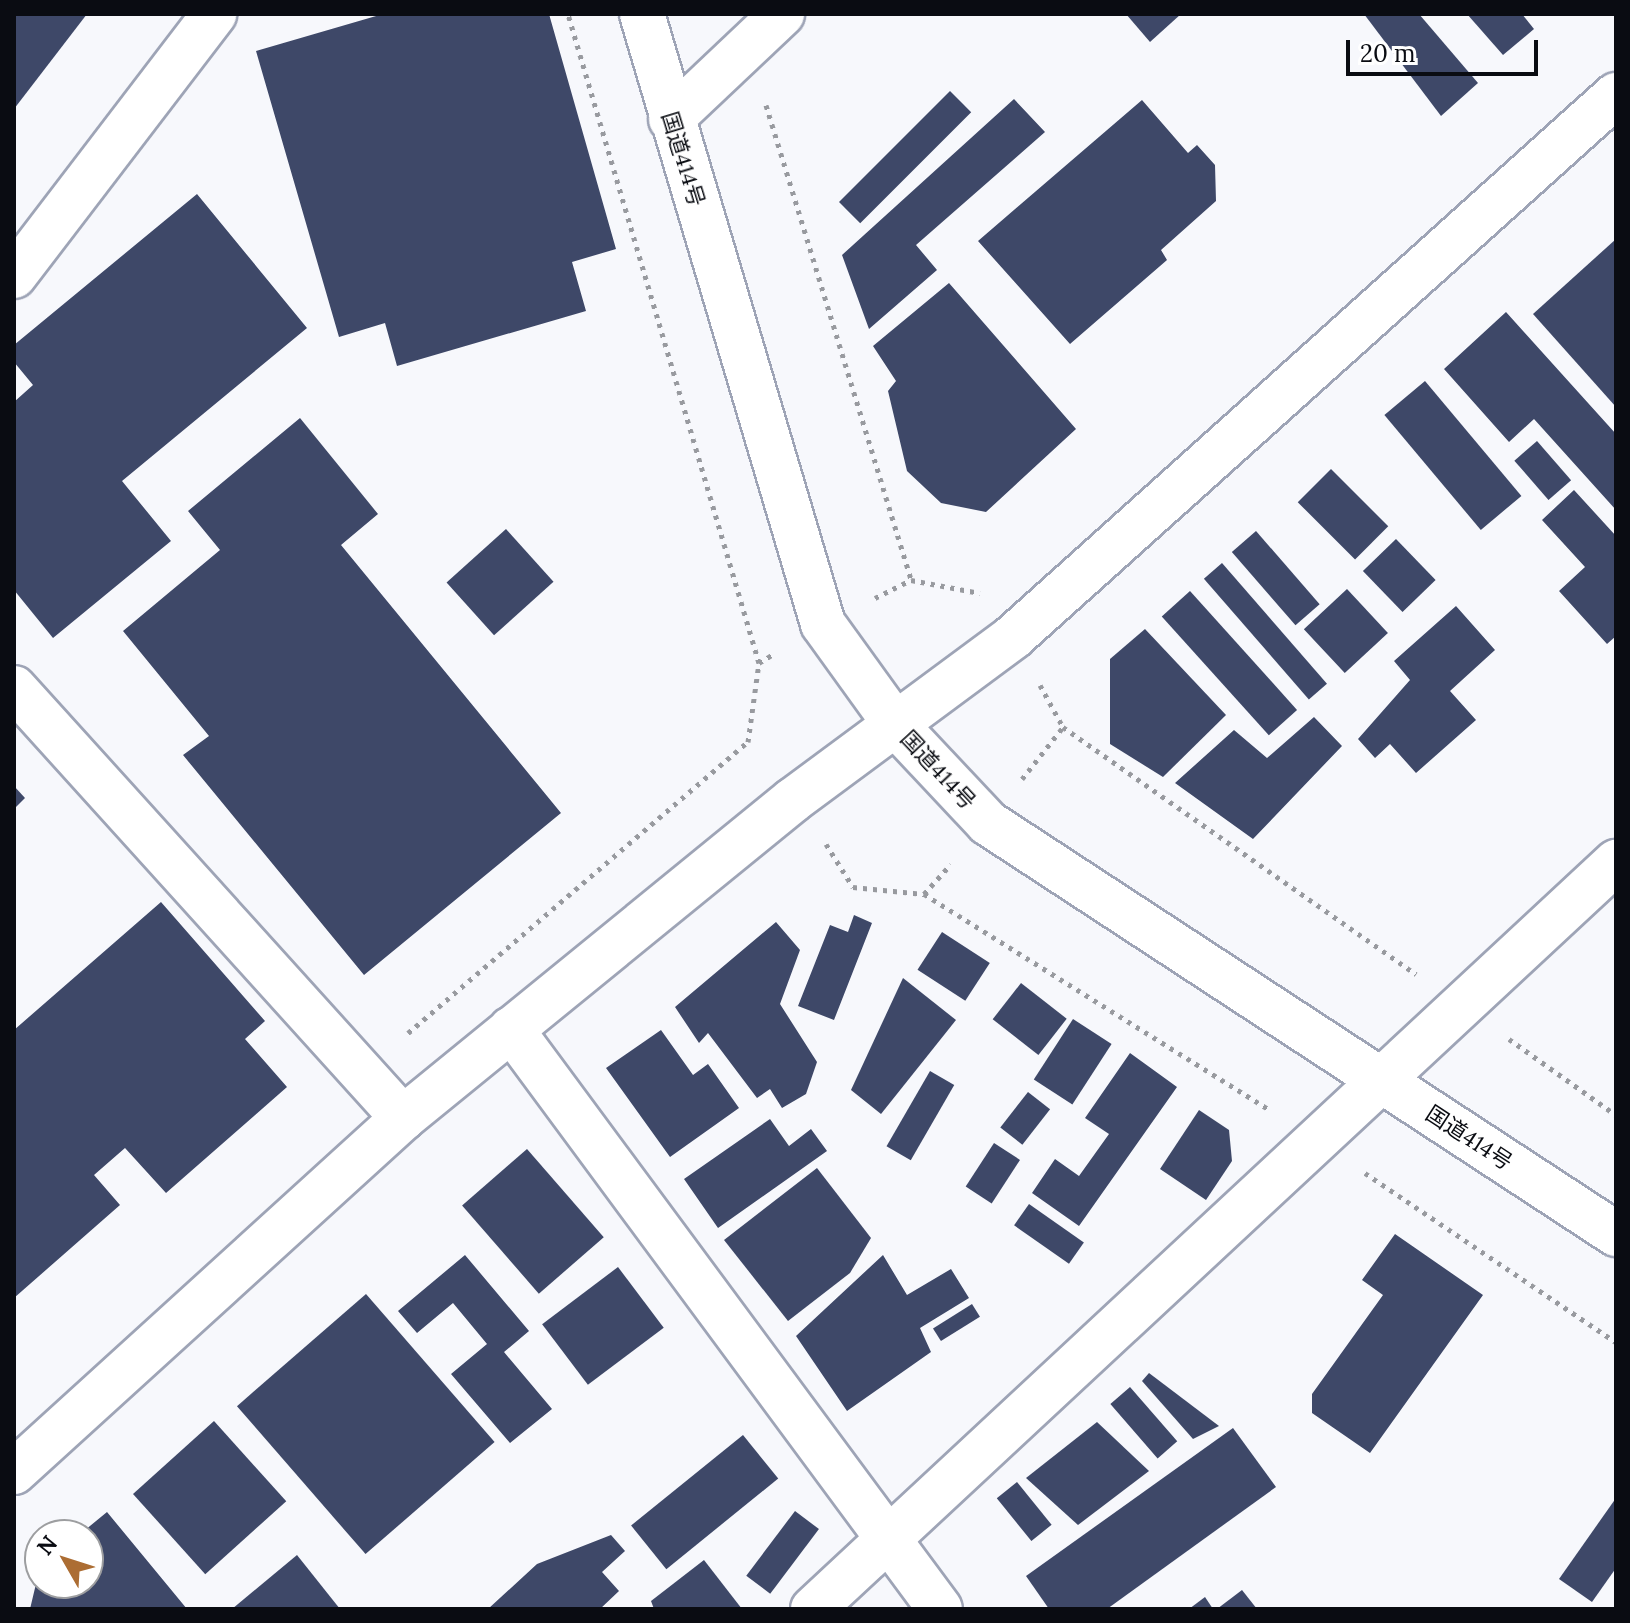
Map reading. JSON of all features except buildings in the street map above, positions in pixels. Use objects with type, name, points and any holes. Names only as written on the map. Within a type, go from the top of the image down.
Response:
[{"type":"main road","points":[[14,276],[214,14]]},
{"type":"main road","name":"国道414号","points":[[642,14],[823,624],[895,724],[988,823],[1616,1234]]},
{"type":"main road","points":[[671,119],[782,14]]},
{"type":"main road","points":[[14,1472],[403,1118],[895,724],[1013,637],[1616,95]]},
{"type":"main road","points":[[14,688],[403,1118]]},
{"type":"main road","points":[[813,1609],[1320,1142],[1616,862]]},
{"type":"main road","points":[[511,1029],[940,1609]]},
{"type":"path","points":[[408,1033],[748,742],[759,663],[568,14]]},
{"type":"path","points":[[748,44],[911,580],[975,587]]},
{"type":"path","points":[[1042,688],[1063,727],[1616,1115]]},
{"type":"path","points":[[845,869],[853,887],[924,894],[1320,1142],[1616,1342]]}]
